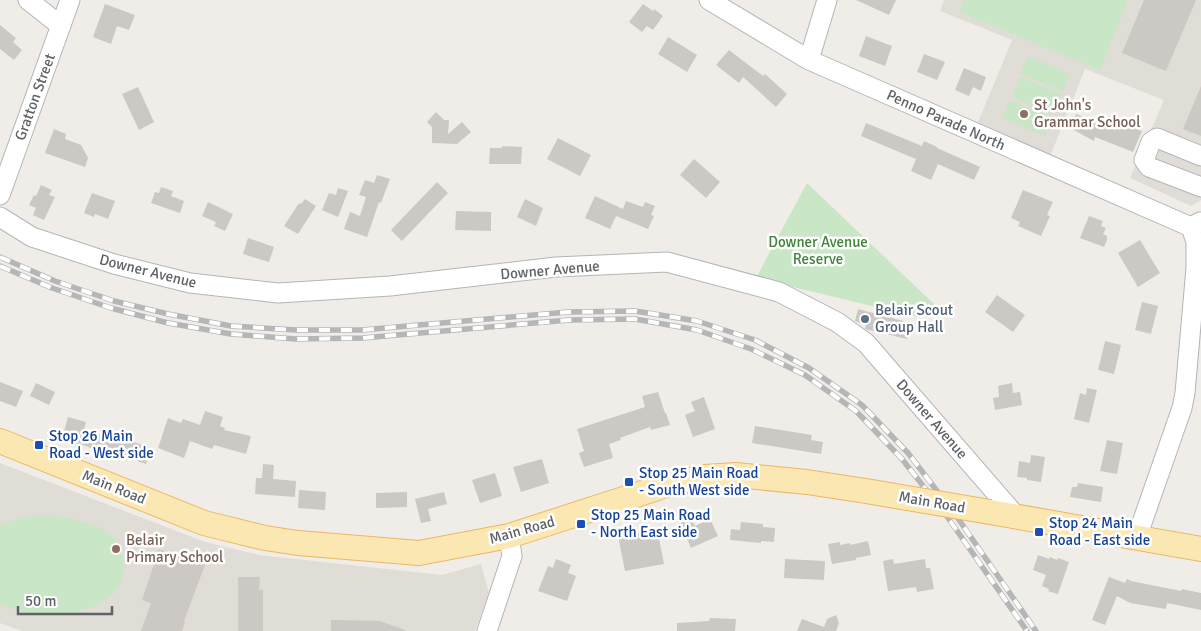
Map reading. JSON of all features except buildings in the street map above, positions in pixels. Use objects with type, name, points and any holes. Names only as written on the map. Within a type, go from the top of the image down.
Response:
[{"type":"main road","name":"Main Road","points":[[0,441],[204,523],[265,538],[298,543],[419,553],[509,536],[673,483],[705,477],[736,475],[866,490],[1201,549]]},
{"type":"street","points":[[28,0],[61,26]]},
{"type":"street","name":"Gratton Street","points":[[0,194],[70,0]]},
{"type":"street","name":"Penno Parade North","points":[[709,0],[809,60],[1196,224],[1196,268],[1182,408],[1137,537]]},
{"type":"street","points":[[809,60],[827,0]]},
{"type":"street","points":[[1201,156],[1157,138],[1151,142],[1144,160],[1148,166],[1201,187]]},
{"type":"street","name":"Downer Avenue","points":[[0,217],[32,237],[114,264],[190,283],[278,293],[390,286],[556,267],[667,262],[779,292],[837,322],[866,343],[1016,516]]},
{"type":"street","points":[[487,631],[512,556],[509,536]]},
{"type":"shaded area","name":"St John's Grammar School","points":[[944,0],[1201,0],[1201,200],[1191,206],[1130,178],[1164,100],[1085,69],[1049,159],[976,127],[1012,40],[940,11]]},
{"type":"shaded area","name":"Belair Primary School","points":[[0,463],[205,542],[259,555],[442,575],[481,564],[489,593],[475,631],[22,631],[0,623]]},
{"type":"green space","points":[[964,0],[1128,0],[1100,70],[959,12]]},
{"type":"green space","points":[[1028,56],[1070,74],[1063,91],[1020,74]]},
{"type":"green space","points":[[1020,77],[1062,94],[1054,114],[1012,97]]},
{"type":"green space","points":[[1010,100],[1052,117],[1045,136],[1002,118]]},
{"type":"green space","name":"Downer Avenue Reserve","points":[[807,183],[935,305],[917,317],[756,278]]},
{"type":"green space","points":[[49,515],[91,524],[111,535],[123,557],[124,573],[119,587],[109,598],[95,606],[80,611],[47,615],[16,610],[0,604],[0,525],[24,517]]},
{"type":"railway","points":[[0,257],[55,281],[114,301],[231,326],[296,330],[362,330],[568,312],[635,311],[697,321],[755,340],[809,368],[862,405],[908,453],[957,517],[1036,631]]},
{"type":"railway","points":[[0,266],[52,288],[111,308],[168,323],[231,334],[296,339],[363,338],[569,320],[635,319],[697,330],[751,349],[805,375],[856,411],[902,459],[946,515],[1027,631]]},
{"type":"place","name":"St John's Grammar School","points":[[1024,114]]},
{"type":"place","name":"Belair Scout Group Hall","points":[[865,319]]},
{"type":"place","name":"Stop 26 Main Road - West side","points":[[39,445]]},
{"type":"place","name":"Stop 25 Main Road - South West side","points":[[629,482]]},
{"type":"place","name":"Stop 25 Main Road - North East side","points":[[581,524]]},
{"type":"place","name":"Stop 24 Main Road - East side","points":[[1039,532]]},
{"type":"place","name":"Belair Primary School","points":[[116,549]]}]
